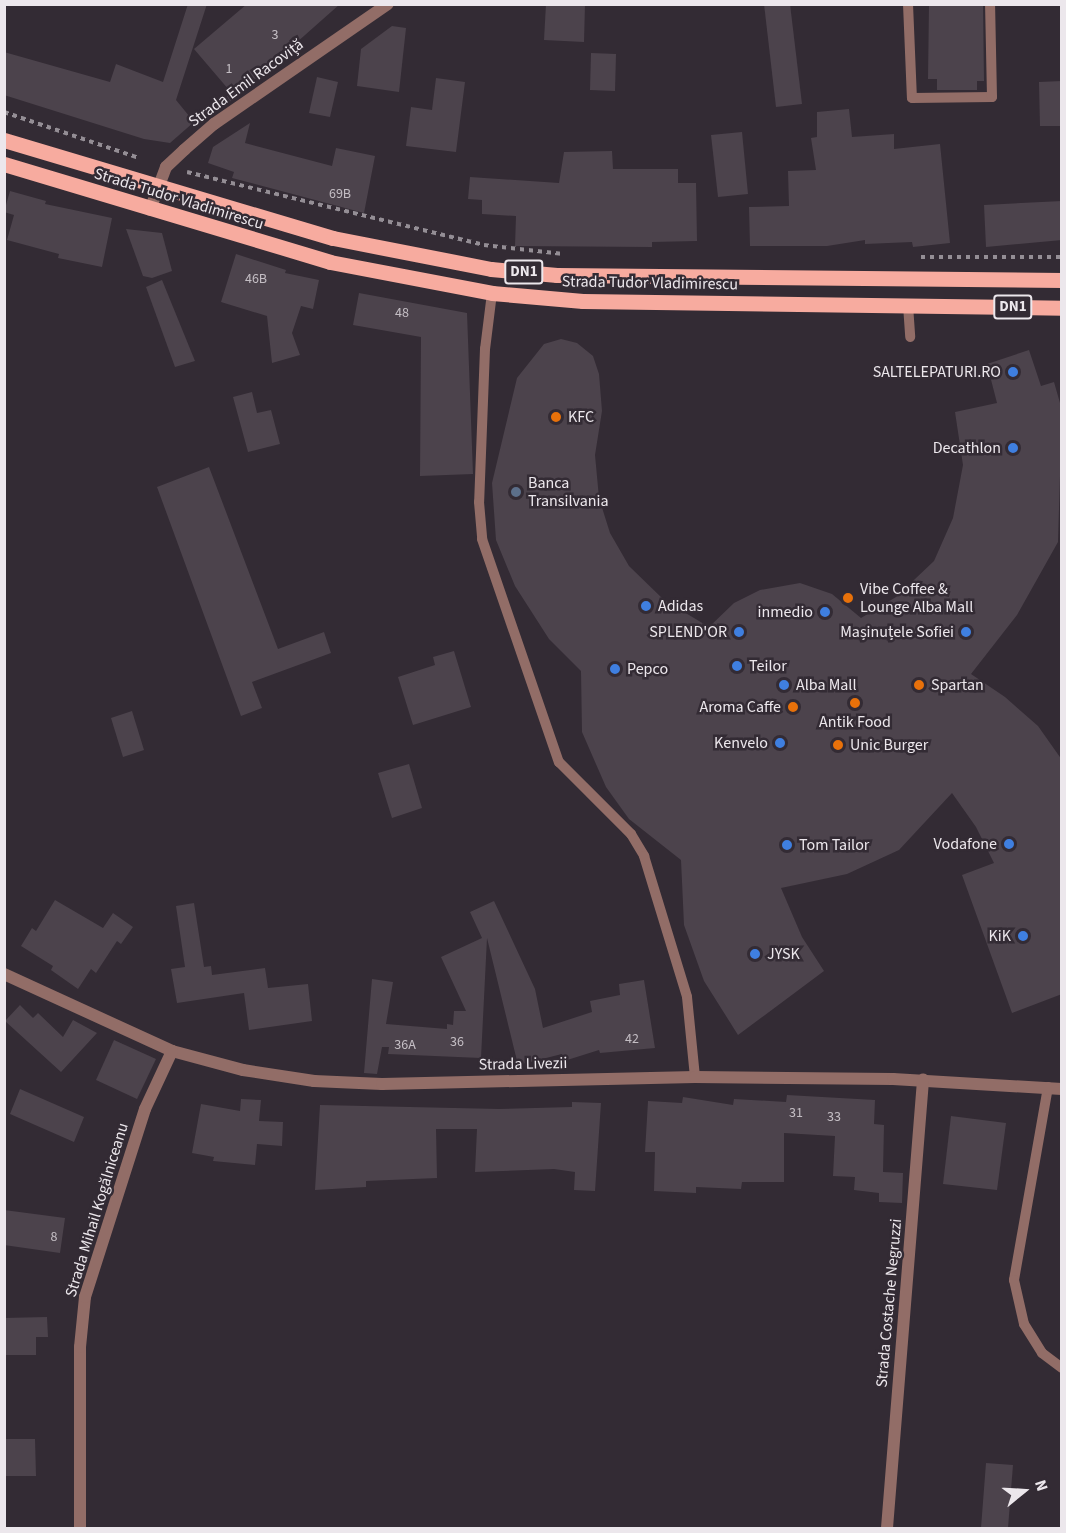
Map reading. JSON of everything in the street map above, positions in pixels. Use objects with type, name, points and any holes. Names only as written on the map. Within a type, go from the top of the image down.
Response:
[{"type":"main road","name":"Strada Tudor Vladimirescu","points":[[4,140],[156,188],[333,238],[491,269],[557,275],[1062,280]]},
{"type":"main road","name":"Strada Tudor Vladimirescu","points":[[4,164],[150,210],[330,262],[492,292],[583,301],[1062,308]]},
{"type":"street","name":"Strada Emil Racoviță","points":[[150,210],[156,188],[166,167],[214,124],[388,4]]},
{"type":"street","name":"Strada Livezii","points":[[4,974],[172,1051],[243,1070],[314,1081],[382,1084],[695,1077],[923,1079],[1062,1089]]},
{"type":"street","name":"Strada Mihail Kogălniceanu","points":[[80,1528],[80,1347],[85,1297],[145,1109],[172,1051]]},
{"type":"street","name":"Strada Costache Negruzzi","points":[[887,1528],[923,1079]]},
{"type":"lane","points":[[908,4],[912,98],[992,97],[990,4]]},
{"type":"lane","points":[[492,292],[484,349],[479,502],[482,539],[558,762],[631,834],[644,856],[687,997],[695,1077]]},
{"type":"lane","points":[[908,305],[910,337]]},
{"type":"lane","points":[[1048,1087],[1014,1280],[1024,1324],[1042,1353],[1062,1368]]},
{"type":"path","points":[[4,112],[166,167],[484,245],[569,255]]},
{"type":"path","points":[[919,257],[1062,257]]},
{"type":"building","points":[[188,4],[207,4],[176,100],[194,122],[170,143],[144,139],[4,95],[4,52],[110,82],[116,64],[163,82]]},
{"type":"building","points":[[247,4],[340,4],[224,107],[229,90],[194,49]]},
{"type":"building","points":[[546,4],[585,4],[584,42],[544,40]]},
{"type":"building","points":[[764,4],[790,4],[802,104],[776,107]]},
{"type":"building","points":[[929,4],[983,4],[984,81],[977,81],[977,90],[937,90],[937,79],[928,79]]},
{"type":"building","points":[[392,26],[406,28],[399,92],[357,86],[361,49]]},
{"type":"building","points":[[591,53],[616,54],[615,91],[590,90]]},
{"type":"building","points":[[317,77],[338,82],[330,117],[309,113]]},
{"type":"building","points":[[436,78],[465,82],[456,152],[406,146],[411,107],[432,110]]},
{"type":"building","points":[[1062,81],[1062,126],[1040,126],[1039,82]]},
{"type":"building","points":[[849,109],[852,137],[894,134],[894,149],[940,144],[950,243],[913,247],[912,242],[865,244],[865,240],[827,246],[750,246],[749,207],[789,206],[788,171],[816,170],[811,138],[817,137],[817,112]]},
{"type":"building","points":[[250,123],[245,143],[332,166],[336,148],[375,156],[364,213],[232,178],[234,172],[208,163],[213,147]]},
{"type":"building","points":[[742,132],[748,194],[718,197],[711,135]]},
{"type":"building","points":[[612,151],[613,169],[678,169],[678,183],[696,183],[697,241],[652,242],[652,247],[515,246],[516,216],[482,214],[482,200],[468,199],[470,177],[559,183],[564,152]]},
{"type":"building","points":[[10,191],[46,201],[45,204],[112,218],[102,267],[58,258],[59,254],[7,240],[14,215],[4,212]]},
{"type":"building","points":[[1062,201],[1062,240],[986,247],[984,205]]},
{"type":"building","points":[[126,229],[162,233],[172,271],[152,278],[143,276]]},
{"type":"building","points":[[236,254],[286,270],[285,273],[319,280],[313,309],[301,306],[292,333],[300,355],[272,363],[267,316],[221,302]]},
{"type":"building","points":[[162,280],[195,361],[175,367],[146,287]]},
{"type":"building","points":[[359,293],[467,313],[473,474],[420,476],[421,337],[353,325]]},
{"type":"building","name":"Alba Mall","points":[[561,339],[577,343],[593,356],[599,374],[602,411],[595,455],[599,498],[610,533],[629,566],[664,600],[709,627],[734,603],[760,590],[800,583],[832,594],[861,618],[896,597],[934,561],[953,518],[963,465],[955,412],[997,403],[987,364],[1029,350],[1041,386],[1054,382],[1062,410],[1058,542],[1017,615],[971,674],[1005,697],[1038,726],[1062,760],[1062,994],[1012,1013],[962,875],[994,863],[976,827],[952,793],[899,850],[847,874],[781,888],[802,937],[824,971],[738,1035],[704,981],[684,925],[681,860],[629,819],[606,787],[582,732],[581,671],[549,639],[515,586],[496,540],[492,483],[517,378],[544,344]]},
{"type":"building","points":[[252,392],[257,413],[271,410],[280,444],[248,452],[233,397]]},
{"type":"building","points":[[209,467],[278,649],[324,632],[331,653],[252,682],[262,708],[241,716],[157,487]]},
{"type":"building","points":[[454,651],[471,707],[413,725],[398,677],[435,665],[433,657]]},
{"type":"building","points":[[132,711],[144,750],[123,757],[111,718]]},
{"type":"building","points":[[409,764],[422,808],[392,818],[378,773]]},
{"type":"building","points":[[55,900],[103,928],[113,913],[133,927],[121,944],[117,941],[96,973],[91,969],[78,989],[51,970],[53,966],[21,946],[32,928],[36,931]]},
{"type":"building","points":[[494,901],[535,989],[543,1028],[592,1012],[590,1001],[620,995],[619,984],[644,980],[655,1048],[600,1053],[599,1050],[564,1061],[562,1054],[518,1065],[487,938],[481,1058],[388,1054],[389,1047],[382,1047],[377,1074],[364,1073],[372,979],[393,982],[386,1024],[447,1029],[447,1024],[453,1025],[454,1011],[466,1011],[441,957],[482,938],[470,912]]},
{"type":"building","points":[[194,903],[204,967],[211,966],[212,975],[265,968],[268,988],[308,984],[312,1021],[249,1030],[244,993],[177,1003],[171,969],[185,967],[176,906]]},
{"type":"building","points":[[20,1005],[33,1018],[38,1013],[63,1037],[73,1020],[97,1033],[61,1072],[5,1021]]},
{"type":"building","points":[[114,1040],[156,1059],[137,1099],[96,1080]]},
{"type":"building","points":[[20,1089],[84,1117],[74,1142],[10,1114]]},
{"type":"building","points":[[787,1095],[875,1100],[874,1124],[884,1125],[883,1172],[903,1173],[902,1203],[879,1202],[879,1193],[854,1190],[855,1177],[833,1176],[835,1136],[784,1133],[784,1182],[742,1182],[741,1189],[696,1187],[696,1193],[654,1191],[655,1152],[645,1152],[648,1101],[682,1103],[683,1097],[733,1105],[734,1099],[786,1102]]},
{"type":"building","points":[[241,1099],[261,1100],[259,1121],[283,1122],[282,1146],[257,1144],[255,1165],[213,1161],[214,1157],[192,1153],[201,1104],[240,1111]]},
{"type":"building","points":[[572,1102],[601,1103],[595,1191],[574,1190],[575,1172],[554,1169],[475,1172],[477,1129],[436,1129],[437,1178],[366,1181],[366,1187],[315,1190],[320,1105],[499,1109],[572,1107]]},
{"type":"building","points":[[951,1116],[1006,1123],[997,1190],[943,1184]]},
{"type":"building","points":[[4,1210],[65,1218],[60,1253],[4,1245]]},
{"type":"building","points":[[47,1317],[48,1337],[36,1337],[36,1355],[4,1355],[4,1318]]},
{"type":"building","points":[[4,1439],[35,1439],[36,1476],[4,1476]]},
{"type":"building","points":[[986,1463],[1013,1465],[1008,1528],[981,1528]]},
{"type":"place","name":"SALTELEPATURI.RO","points":[[1013,372]]},
{"type":"place","name":"KFC","points":[[556,417]]},
{"type":"place","name":"Decathlon","points":[[1013,448]]},
{"type":"place","name":"Banca Transilvania","points":[[516,492]]},
{"type":"place","name":"Vibe Coffee & Lounge Alba Mall","points":[[848,598]]},
{"type":"place","name":"Adidas","points":[[646,606]]},
{"type":"place","name":"inmedio","points":[[825,612]]},
{"type":"place","name":"SPLEND'OR","points":[[739,632]]},
{"type":"place","name":"Mașinuțele Sofiei","points":[[966,632]]},
{"type":"place","name":"Teilor","points":[[737,666]]},
{"type":"place","name":"Pepco","points":[[615,669]]},
{"type":"place","name":"Alba Mall","points":[[784,685]]},
{"type":"place","name":"Spartan","points":[[919,685]]},
{"type":"place","name":"Antik Food","points":[[855,703]]},
{"type":"place","name":"Aroma Caffe","points":[[793,707]]},
{"type":"place","name":"Kenvelo","points":[[780,743]]},
{"type":"place","name":"Unic Burger","points":[[838,745]]},
{"type":"place","name":"Vodafone","points":[[1009,844]]},
{"type":"place","name":"Tom Tailor","points":[[787,845]]},
{"type":"place","name":"KiK","points":[[1023,936]]},
{"type":"place","name":"JYSK","points":[[755,954]]}]
